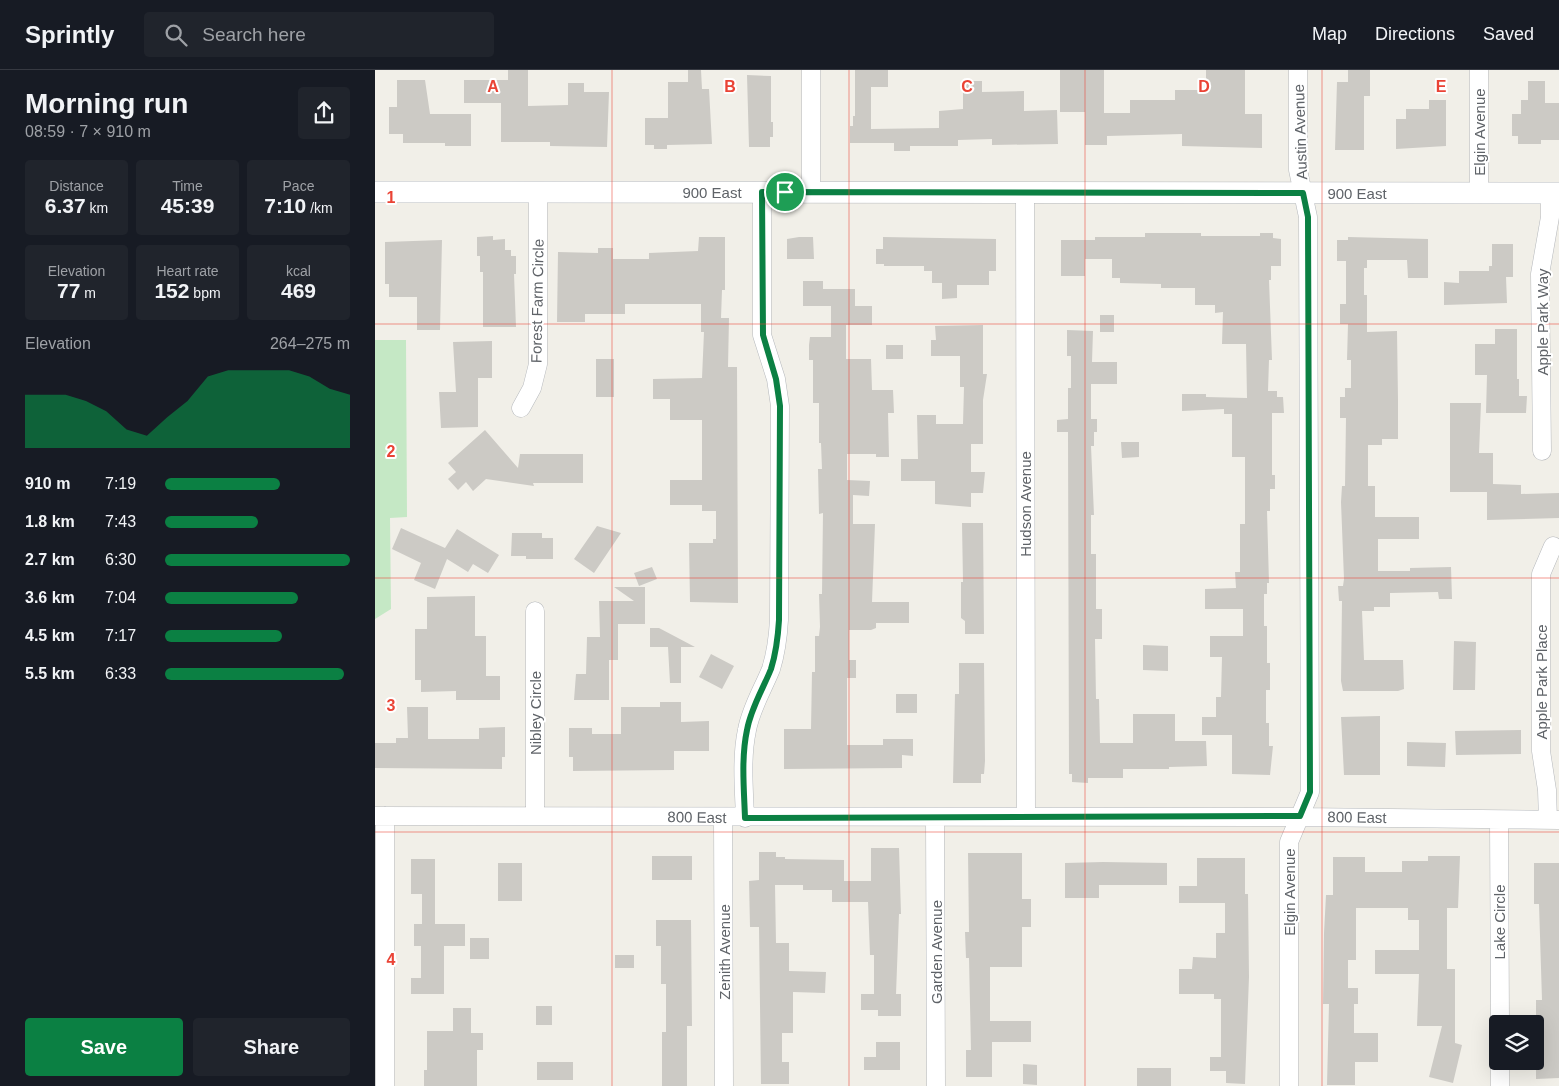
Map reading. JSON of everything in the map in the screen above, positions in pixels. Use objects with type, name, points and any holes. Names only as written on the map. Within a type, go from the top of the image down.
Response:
[{"type":"street","points":[[811,70],[811,192]]},
{"type":"street","name":"Austin Avenue","points":[[1298,70],[1298,170],[1303,193]]},
{"type":"street","name":"Elgin Avenue","points":[[1479,70],[1479,193]]},
{"type":"street","name":"900 East","points":[[375,192],[1555,193]]},
{"type":"street","name":"Forest Farm Circle","points":[[521,408],[531,388],[538,364],[538,192]]},
{"type":"street","points":[[745,818],[745,749],[747,730],[752,711],[771,669],[777,646],[779,620],[780,406],[776,379],[766,349],[762,327],[762,192]]},
{"type":"street","name":"Hudson Avenue","points":[[1025,192],[1026,817]]},
{"type":"street","name":"Elgin Avenue","points":[[1289,1086],[1289,842],[1310,792],[1308,227],[1303,193]]},
{"type":"street","name":"Apple Park Way","points":[[1542,451],[1540,274],[1555,193]]},
{"type":"street","name":"Apple Park Place","points":[[1553,546],[1541,574],[1541,751],[1553,820]]},
{"type":"street","name":"Nibley Circle","points":[[535,611],[535,816]]},
{"type":"street","points":[[380,816],[385,1086]]},
{"type":"street","name":"800 East","points":[[380,816],[745,818],[1300,816],[1553,820]]},
{"type":"street","name":"Garden Avenue","points":[[935,817],[936,1086]]},
{"type":"street","name":"Zenith Avenue","points":[[723,818],[724,1086]]},
{"type":"street","name":"Lake Circle","points":[[1499,820],[1499,1015]]},
{"type":"street","points":[[1500,1070],[1500,1086]]},
{"type":"green space","points":[[375,340],[406,340],[407,517],[390,518],[391,609],[375,619]]},
{"type":"building","points":[[508,70],[528,70],[528,106],[568,105],[568,83],[584,83],[584,92],[609,92],[607,147],[550,146],[550,142],[501,142],[501,103],[464,103],[464,80],[508,80]]},
{"type":"building","points":[[688,70],[701,70],[702,89],[709,89],[712,144],[667,145],[667,149],[654,149],[654,145],[645,145],[645,118],[668,118],[668,82],[688,82]]},
{"type":"building","points":[[855,70],[888,70],[888,87],[871,87],[871,129],[939,128],[939,111],[963,109],[963,81],[982,81],[982,92],[1024,91],[1024,111],[1057,110],[1058,144],[992,145],[992,139],[958,140],[958,146],[910,146],[910,151],[894,151],[894,143],[850,143],[850,126],[853,126],[853,116],[855,116]]},
{"type":"building","points":[[1060,70],[1104,70],[1104,113],[1130,113],[1130,100],[1175,100],[1175,90],[1206,90],[1206,70],[1245,70],[1245,114],[1262,114],[1262,148],[1182,146],[1182,134],[1107,136],[1107,145],[1085,145],[1085,112],[1060,112]]},
{"type":"building","points":[[1348,70],[1370,70],[1370,96],[1364,96],[1364,150],[1335,150],[1337,82],[1348,82]]},
{"type":"building","points":[[747,75],[771,76],[771,122],[773,122],[773,137],[770,137],[770,147],[749,147]]},
{"type":"building","points":[[397,80],[425,80],[430,114],[471,114],[471,146],[445,146],[445,143],[403,143],[403,134],[389,134],[389,107],[397,107]]},
{"type":"building","points":[[1528,81],[1545,81],[1545,103],[1559,103],[1559,140],[1541,140],[1541,144],[1518,144],[1518,136],[1512,136],[1512,114],[1521,114],[1521,100],[1528,100]]},
{"type":"building","points":[[1429,100],[1446,100],[1446,146],[1396,149],[1396,119],[1406,119],[1406,109],[1429,109]]},
{"type":"building","points":[[1145,233],[1201,233],[1201,236],[1260,236],[1260,233],[1273,233],[1273,238],[1281,239],[1281,266],[1271,266],[1271,280],[1269,280],[1272,360],[1269,360],[1268,391],[1277,391],[1277,397],[1283,397],[1284,413],[1272,413],[1272,475],[1275,475],[1275,489],[1270,489],[1270,511],[1267,511],[1269,583],[1267,583],[1267,594],[1264,594],[1264,626],[1267,626],[1267,663],[1270,663],[1270,690],[1266,690],[1266,723],[1269,723],[1269,746],[1273,746],[1270,775],[1232,774],[1232,735],[1202,735],[1202,717],[1216,717],[1216,697],[1221,697],[1222,657],[1210,657],[1210,636],[1243,636],[1243,609],[1205,609],[1205,589],[1236,588],[1235,572],[1240,572],[1240,524],[1245,524],[1245,457],[1232,457],[1232,414],[1224,414],[1224,409],[1182,411],[1182,394],[1206,394],[1206,397],[1247,398],[1246,344],[1222,344],[1223,312],[1215,313],[1215,305],[1195,305],[1195,288],[1161,288],[1161,284],[1120,283],[1120,278],[1112,278],[1112,259],[1085,259],[1085,276],[1061,276],[1061,240],[1095,240],[1095,237],[1145,237]]},
{"type":"building","points":[[493,236],[493,240],[505,239],[505,250],[511,250],[511,256],[516,256],[516,274],[514,274],[516,327],[483,327],[483,272],[480,272],[480,256],[477,256],[477,237]]},
{"type":"building","points":[[699,237],[725,237],[725,290],[722,290],[721,318],[729,318],[728,367],[737,367],[738,603],[690,602],[689,543],[713,543],[713,539],[716,539],[716,511],[702,511],[702,505],[670,505],[670,480],[702,480],[702,420],[670,420],[670,399],[653,399],[653,379],[702,378],[704,332],[701,332],[701,304],[625,304],[625,314],[585,314],[585,322],[557,322],[558,252],[598,253],[598,248],[613,248],[613,259],[649,259],[649,253],[698,251]]},
{"type":"building","points":[[813,237],[814,259],[787,259],[787,239]]},
{"type":"building","points":[[883,237],[996,239],[996,271],[989,271],[989,285],[957,285],[957,298],[942,299],[942,283],[932,283],[932,271],[924,271],[924,266],[884,266],[884,264],[876,264],[876,249],[883,249]]},
{"type":"building","points":[[1348,237],[1428,239],[1428,278],[1408,278],[1407,260],[1367,260],[1367,268],[1364,268],[1364,295],[1367,295],[1367,332],[1397,331],[1398,439],[1382,439],[1382,445],[1368,445],[1368,486],[1375,486],[1375,517],[1419,517],[1419,539],[1378,539],[1378,571],[1410,571],[1410,568],[1451,567],[1452,599],[1439,599],[1438,592],[1390,593],[1390,607],[1374,607],[1374,611],[1362,611],[1364,660],[1403,660],[1404,689],[1398,691],[1343,691],[1341,681],[1342,601],[1339,601],[1338,586],[1343,586],[1344,579],[1341,502],[1342,486],[1345,486],[1346,418],[1340,418],[1340,397],[1345,397],[1345,388],[1351,388],[1351,360],[1347,360],[1348,324],[1340,324],[1340,304],[1346,304],[1346,261],[1337,261],[1337,240],[1348,240]]},
{"type":"building","points":[[442,240],[440,330],[417,330],[417,297],[389,297],[389,284],[385,284],[385,242]]},
{"type":"building","points":[[1492,244],[1513,244],[1513,277],[1506,277],[1507,303],[1444,305],[1444,282],[1459,283],[1459,271],[1489,271],[1489,266],[1492,266]]},
{"type":"building","points":[[803,281],[823,281],[823,289],[855,289],[855,306],[872,306],[872,325],[846,325],[846,359],[871,359],[872,390],[893,390],[894,413],[888,413],[889,457],[876,457],[876,454],[847,454],[847,480],[870,481],[869,496],[853,495],[853,524],[875,524],[872,602],[909,602],[909,623],[876,623],[876,628],[871,630],[849,630],[849,660],[856,660],[856,678],[847,678],[847,745],[883,745],[883,739],[913,739],[913,756],[902,755],[902,768],[784,769],[784,729],[811,729],[812,672],[815,672],[815,636],[819,636],[820,627],[819,594],[822,594],[823,513],[819,514],[818,469],[822,469],[821,443],[819,443],[819,403],[813,403],[813,360],[809,360],[809,345],[810,337],[831,337],[831,306],[803,306]]},
{"type":"building","points":[[1100,315],[1114,315],[1114,332],[1100,332]]},
{"type":"building","points":[[983,325],[983,374],[987,374],[983,400],[983,444],[971,444],[971,472],[985,472],[983,493],[971,493],[971,507],[935,504],[935,481],[901,481],[901,459],[918,459],[917,415],[936,415],[936,424],[963,424],[964,387],[960,387],[960,356],[931,356],[931,340],[936,340],[935,326]]},
{"type":"building","points":[[1495,329],[1517,329],[1517,379],[1519,379],[1519,396],[1527,396],[1526,413],[1486,413],[1487,375],[1475,375],[1475,344],[1495,344]]},
{"type":"building","points":[[1067,330],[1093,331],[1092,362],[1117,362],[1117,384],[1091,384],[1091,419],[1097,419],[1097,432],[1094,432],[1094,446],[1091,446],[1094,515],[1091,515],[1091,554],[1096,554],[1096,609],[1102,609],[1102,639],[1095,639],[1096,699],[1099,699],[1100,743],[1133,743],[1133,714],[1175,714],[1175,741],[1206,741],[1207,766],[1169,767],[1169,769],[1123,769],[1123,778],[1088,778],[1088,783],[1072,782],[1072,774],[1069,774],[1068,432],[1057,432],[1057,420],[1068,419],[1068,388],[1071,388],[1071,356],[1067,356]]},
{"type":"building","points":[[492,341],[492,378],[478,378],[478,427],[441,428],[439,392],[456,392],[453,342]]},
{"type":"building","points":[[886,345],[903,345],[903,359],[886,359]]},
{"type":"building","points":[[596,359],[614,359],[614,397],[596,397]]},
{"type":"building","points":[[1450,403],[1481,403],[1479,453],[1493,453],[1493,484],[1521,485],[1521,494],[1559,493],[1559,518],[1487,520],[1487,492],[1450,492]]},
{"type":"building","points":[[485,430],[518,468],[520,454],[583,454],[583,483],[533,483],[534,486],[486,479],[473,491],[466,482],[458,490],[448,479],[456,472],[448,463]]},
{"type":"building","points":[[1121,442],[1139,442],[1139,457],[1122,458]]},
{"type":"building","points":[[962,523],[983,523],[984,634],[965,634],[965,621],[961,618],[961,582],[963,582]]},
{"type":"building","points":[[597,526],[621,533],[594,573],[574,559]]},
{"type":"building","points":[[401,528],[445,548],[457,529],[499,555],[488,573],[473,564],[468,572],[447,559],[435,589],[414,580],[421,563],[392,549]]},
{"type":"building","points":[[512,533],[542,533],[542,538],[553,538],[553,559],[526,559],[526,556],[511,556]]},
{"type":"building","points":[[652,567],[657,579],[639,586],[634,573]]},
{"type":"building","points":[[614,587],[645,587],[645,624],[618,624],[618,660],[609,660],[609,700],[574,700],[576,674],[586,674],[587,637],[600,637],[599,601],[634,601]]},
{"type":"building","points":[[475,596],[475,636],[486,636],[486,676],[500,676],[500,700],[456,700],[456,691],[421,692],[421,680],[415,680],[415,629],[427,629],[427,597]]},
{"type":"building","points":[[650,628],[659,628],[695,647],[681,647],[681,683],[670,683],[668,647],[650,647]]},
{"type":"building","points":[[1454,641],[1476,642],[1475,690],[1453,690]]},
{"type":"building","points":[[1143,645],[1168,646],[1168,671],[1143,670]]},
{"type":"building","points":[[711,654],[734,666],[722,689],[699,677]]},
{"type":"building","points":[[959,663],[984,663],[985,761],[984,774],[981,774],[981,783],[953,783],[955,694],[959,694]]},
{"type":"building","points":[[896,694],[917,694],[917,713],[896,713]]},
{"type":"building","points":[[660,702],[681,702],[681,722],[709,721],[709,751],[674,751],[674,770],[573,771],[573,757],[569,757],[569,728],[592,728],[592,734],[621,734],[621,707],[660,707]]},
{"type":"building","points":[[407,707],[428,707],[428,739],[479,739],[479,728],[505,727],[505,757],[502,757],[502,769],[375,768],[375,743],[396,743],[396,738],[408,738]]},
{"type":"building","points":[[1380,716],[1380,775],[1344,775],[1341,717]]},
{"type":"building","points":[[1521,730],[1521,754],[1456,755],[1455,731]]},
{"type":"building","points":[[1407,742],[1446,743],[1445,767],[1407,766]]},
{"type":"building","points":[[871,848],[899,848],[901,914],[899,914],[896,994],[901,994],[901,1016],[878,1016],[878,1010],[861,1010],[861,994],[874,994],[874,955],[870,955],[868,902],[832,902],[832,890],[803,890],[803,885],[775,885],[776,943],[789,943],[789,971],[826,972],[825,993],[793,992],[793,1033],[782,1033],[782,1062],[789,1062],[789,1084],[761,1084],[759,927],[750,927],[749,881],[759,880],[759,852],[776,852],[776,857],[785,857],[785,859],[844,860],[844,881],[871,881]]},
{"type":"building","points":[[968,853],[1022,853],[1022,899],[1031,899],[1031,927],[1022,927],[1022,967],[990,967],[990,1021],[1031,1021],[1031,1042],[992,1042],[992,1077],[966,1077],[966,1050],[971,1050],[969,958],[966,958],[965,932],[969,932]]},
{"type":"building","points":[[652,856],[692,856],[692,880],[652,880]]},
{"type":"building","points":[[1428,856],[1460,856],[1458,908],[1447,908],[1447,969],[1455,969],[1455,1043],[1462,1045],[1453,1083],[1429,1077],[1442,1026],[1417,1026],[1419,974],[1375,974],[1375,950],[1419,950],[1419,920],[1408,920],[1408,908],[1356,908],[1356,960],[1348,960],[1348,988],[1358,988],[1358,1004],[1354,1004],[1354,1033],[1378,1033],[1378,1062],[1355,1062],[1355,1085],[1327,1085],[1329,1004],[1323,1004],[1324,933],[1326,895],[1333,895],[1333,857],[1365,857],[1365,872],[1402,872],[1402,861],[1428,861]]},
{"type":"building","points":[[1197,858],[1245,858],[1245,894],[1248,894],[1249,977],[1245,1084],[1226,1083],[1226,1071],[1210,1071],[1210,1057],[1221,1057],[1221,999],[1214,999],[1214,994],[1179,994],[1179,969],[1192,969],[1193,957],[1216,958],[1216,933],[1225,933],[1225,903],[1179,903],[1179,886],[1197,886]]},
{"type":"building","points":[[411,859],[435,859],[435,924],[465,924],[465,946],[444,946],[444,994],[411,994],[411,978],[421,978],[421,946],[414,946],[414,924],[422,924],[422,894],[411,894]]},
{"type":"building","points":[[498,863],[522,863],[522,901],[498,901]]},
{"type":"building","points":[[1065,863],[1167,863],[1167,885],[1099,885],[1099,898],[1065,898]]},
{"type":"building","points":[[1534,863],[1559,863],[1559,1078],[1536,1079],[1536,1070],[1544,1070],[1544,1015],[1536,1015],[1536,1000],[1542,1000],[1539,904],[1534,904]]},
{"type":"building","points":[[656,920],[691,920],[692,1026],[687,1026],[687,1086],[662,1086],[662,1032],[666,1032],[666,984],[661,984],[661,946],[656,946]]},
{"type":"building","points":[[470,938],[489,938],[489,959],[470,959]]},
{"type":"building","points":[[615,955],[634,955],[634,968],[615,968]]},
{"type":"building","points":[[536,1006],[552,1006],[552,1025],[536,1025]]},
{"type":"building","points":[[453,1008],[471,1008],[471,1033],[483,1033],[483,1050],[477,1050],[477,1086],[424,1086],[424,1070],[427,1070],[427,1031],[453,1031]]},
{"type":"building","points":[[876,1042],[900,1042],[900,1070],[864,1070],[864,1057],[876,1057]]},
{"type":"building","points":[[537,1062],[573,1062],[573,1080],[537,1080]]},
{"type":"building","points":[[1023,1064],[1037,1065],[1037,1085],[1023,1084]]},
{"type":"building","points":[[1137,1068],[1171,1068],[1171,1086],[1137,1086]]},
{"type":"route","points":[[762,192],[785,192],[1303,193],[1308,217],[1310,792],[1300,816],[745,818],[745,749],[747,730],[752,711],[771,669],[777,646],[779,620],[780,406],[779,392],[766,349],[761,320],[762,192]]}]
